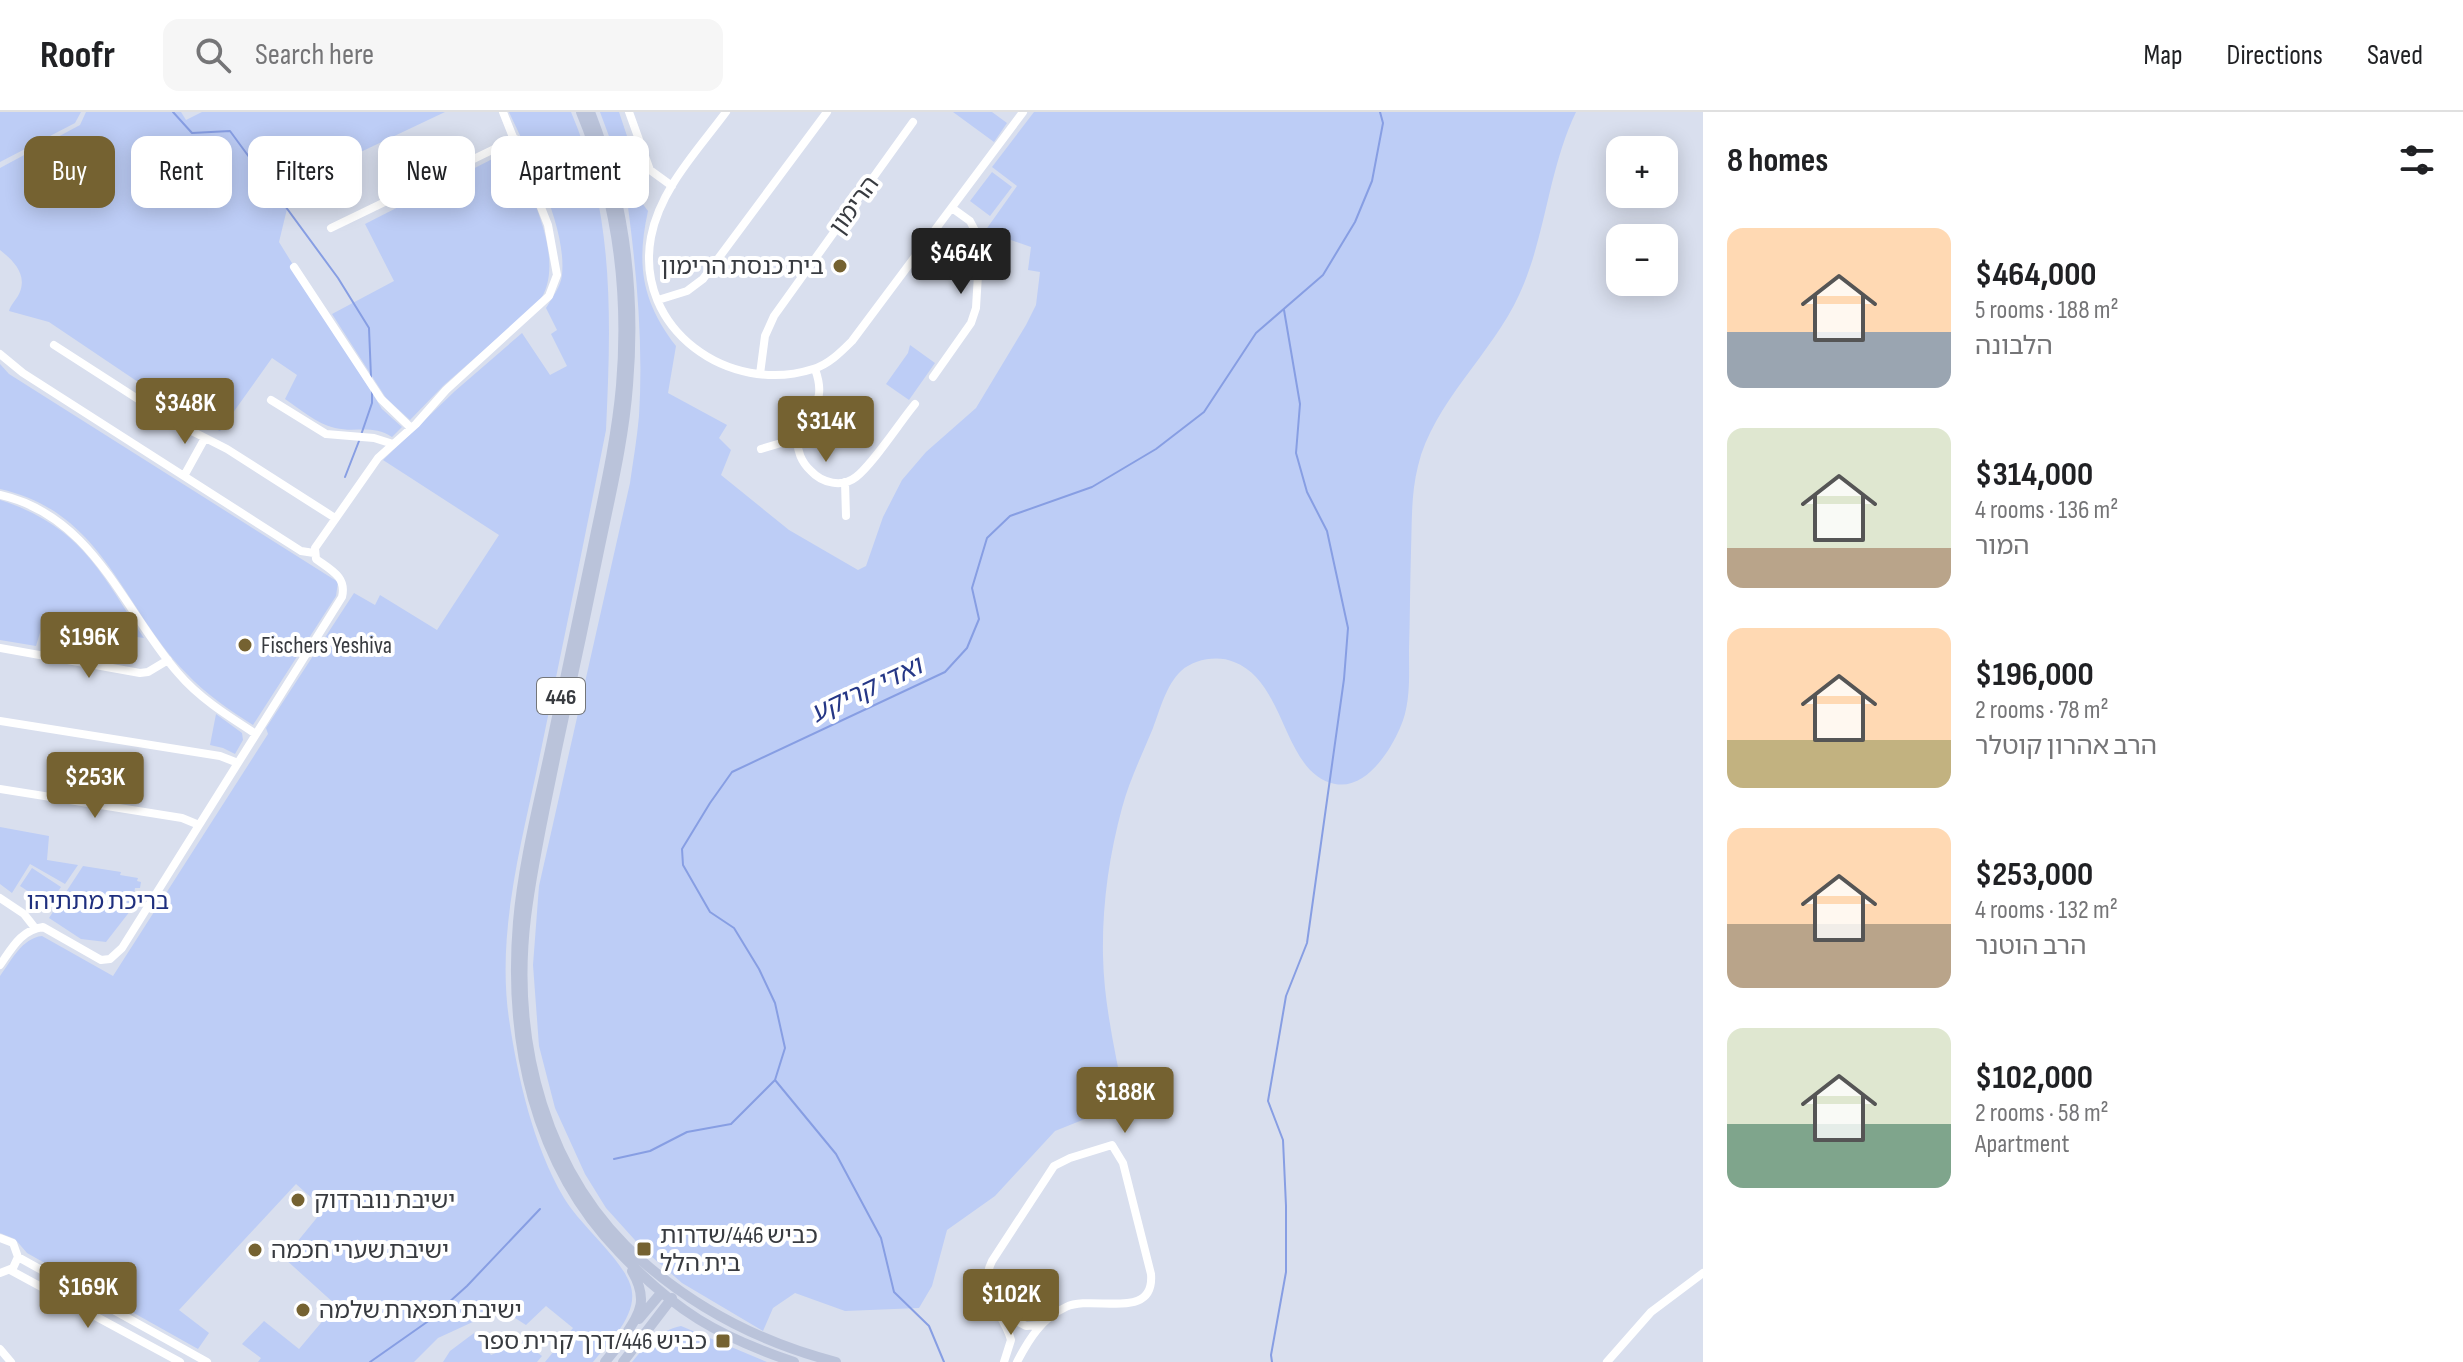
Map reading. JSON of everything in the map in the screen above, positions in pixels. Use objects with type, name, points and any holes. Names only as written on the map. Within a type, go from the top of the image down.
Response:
[{"type":"main road","name":"446","points":[[581,112],[603,172],[616,227],[622,295],[621,387],[604,492],[530,842],[518,919],[517,1008],[529,1086],[545,1138],[578,1201],[625,1259],[661,1293],[699,1321],[757,1349],[794,1362]]},
{"type":"main road","name":"446","points":[[590,112],[613,184],[627,257],[630,325],[628,387],[611,494],[537,844],[526,920],[524,1007],[536,1084],[552,1135],[573,1179],[594,1212],[615,1235],[675,1288],[736,1327],[795,1351],[836,1362]]},
{"type":"main road","points":[[619,1345],[637,1316],[643,1297],[625,1259]]},
{"type":"main road","points":[[605,1362],[661,1293],[675,1288]]},
{"type":"main road","points":[[623,1362],[672,1302],[675,1288]]},
{"type":"main road","points":[[646,1335],[672,1316],[699,1321]]},
{"type":"street","points":[[503,112],[514,136]]},
{"type":"street","points":[[629,112],[650,170],[672,186]]},
{"type":"street","points":[[726,112],[672,186],[660,208],[651,239],[651,270],[658,300],[667,319],[696,351],[722,366],[760,374],[815,369],[841,352],[1023,112]]},
{"type":"street","points":[[658,300],[687,291],[703,279],[827,112]]},
{"type":"street","name":"הרימון","points":[[760,374],[765,336],[774,316],[913,122]]},
{"type":"street","points":[[331,228],[491,151]]},
{"type":"street","points":[[0,965],[21,937],[35,928],[54,931],[101,960],[110,959],[122,948],[342,597],[343,583],[339,576],[316,559],[315,548],[370,469],[446,390],[540,305],[554,286],[556,261],[541,208]]},
{"type":"street","points":[[933,377],[971,323],[976,308],[980,240],[970,221],[952,208]]},
{"type":"street","points":[[294,267],[381,399],[411,428]]},
{"type":"street","points":[[54,345],[172,421],[335,518]]},
{"type":"street","points":[[0,354],[23,373],[301,551],[314,553]]},
{"type":"street","points":[[815,369],[820,395],[798,438],[800,457],[822,480],[845,482],[855,478],[915,404]]},
{"type":"street","points":[[271,400],[326,434],[374,438],[393,444]]},
{"type":"street","points":[[184,476],[205,438]]},
{"type":"street","points":[[761,449],[798,438]]},
{"type":"street","points":[[845,482],[846,516]]},
{"type":"street","points":[[0,495],[38,508],[77,535],[100,562],[168,660],[205,699],[256,734]]},
{"type":"street","points":[[0,648],[140,673],[148,672],[168,660]]},
{"type":"street","points":[[0,721],[220,756],[238,763]]},
{"type":"street","points":[[0,789],[182,818],[199,825]]},
{"type":"street","points":[[0,898],[24,914],[35,928]]},
{"type":"street","points":[[1004,1362],[1011,1340],[1007,1327],[993,1306],[986,1284],[989,1267],[1048,1172],[1066,1159],[1112,1145],[1123,1163],[1151,1274],[1149,1290],[1143,1298],[1133,1303],[1076,1303],[1055,1313],[1041,1325],[1017,1362]]},
{"type":"street","points":[[0,1238],[13,1243],[18,1257],[207,1362]]},
{"type":"street","points":[[0,1273],[10,1270],[18,1257]]},
{"type":"street","points":[[10,1270],[180,1362]]},
{"type":"street","points":[[1607,1362],[1651,1312],[1703,1273]]},
{"type":"street","points":[[993,1306],[1016,1322],[1031,1327],[1041,1325]]},
{"type":"street","points":[[0,1349],[11,1362]]},
{"type":"green space","points":[[0,112],[81,112],[75,123],[50,136],[24,136],[24,150],[0,162]]},
{"type":"green space","points":[[86,112],[181,112],[186,120],[202,112],[445,112],[394,136],[378,136],[378,144],[362,151],[362,136],[248,136],[248,208],[287,208],[279,242],[382,409],[402,427],[392,437],[378,431],[335,428],[322,423],[285,399],[297,375],[272,358],[220,431],[193,419],[49,322],[9,311],[19,294],[22,281],[15,264],[0,250],[0,168],[24,155],[24,208],[115,208],[115,136],[60,136],[80,125]]},
{"type":"green space","points":[[509,112],[571,112],[580,136],[520,136]]},
{"type":"green space","points":[[600,112],[619,112],[627,136],[609,136]]},
{"type":"green space","points":[[953,112],[992,112],[1007,123],[994,142]]},
{"type":"green space","points":[[1034,112],[1576,112],[1559,157],[1535,250],[1519,295],[1508,317],[1436,421],[1418,466],[1412,508],[1408,699],[1404,719],[1390,747],[1367,775],[1357,781],[1335,784],[1318,776],[1304,763],[1265,688],[1251,673],[1234,662],[1214,659],[1199,661],[1181,671],[1167,690],[1128,788],[1107,881],[1104,975],[1125,1103],[1055,1131],[995,1196],[947,1230],[932,1286],[919,1308],[845,1311],[795,1293],[773,1308],[763,1331],[682,1283],[643,1249],[606,1208],[585,1174],[555,1108],[539,1046],[533,965],[539,886],[630,483],[638,425],[639,326],[628,208],[646,208],[648,211],[643,249],[645,282],[656,314],[676,346],[668,393],[727,425],[719,438],[731,450],[721,475],[789,530],[858,570],[866,566],[883,517],[902,480],[926,452],[976,408],[1036,305],[1040,272],[1028,270],[1031,247],[985,231],[1017,186],[992,167]]},
{"type":"green space","points":[[491,160],[491,208],[536,208],[548,246],[547,286],[539,302],[444,385],[410,420],[386,398],[332,314],[394,281],[365,224],[396,208],[475,208],[475,168]]},
{"type":"green space","points":[[992,172],[1012,187],[990,216],[970,201]]},
{"type":"green space","points":[[551,208],[599,208],[609,309],[606,430],[513,884],[506,985],[517,1065],[535,1134],[564,1198],[625,1274],[630,1284],[631,1306],[622,1326],[593,1362],[545,1362],[573,1328],[546,1306],[526,1325],[501,1309],[438,1338],[414,1362],[258,1362],[261,1358],[242,1344],[264,1321],[299,1349],[336,1305],[284,1258],[324,1209],[296,1184],[179,1310],[209,1333],[198,1349],[27,1253],[15,1239],[0,1233],[0,976],[23,946],[42,936],[113,976],[268,734],[266,728],[354,593],[375,605],[380,595],[437,630],[499,535],[383,460],[522,333],[550,375],[567,366],[551,334],[557,330],[546,308],[562,275],[562,255]]},
{"type":"green space","points":[[910,345],[935,363],[909,400],[886,384],[908,353]]},
{"type":"green space","points":[[0,364],[9,374],[338,582],[336,596],[253,725],[218,701],[186,673],[164,647],[108,564],[64,518],[35,501],[0,489]]},
{"type":"green space","points":[[0,500],[28,511],[70,538],[100,572],[144,638],[43,623],[36,646],[0,640]]},
{"type":"green space","points":[[216,714],[242,733],[243,740],[235,754],[210,745]]},
{"type":"green space","points":[[0,827],[49,836],[47,860],[78,865],[65,884],[30,864],[12,893],[0,884]]},
{"type":"green space","name":"בריכת מתתיהו","points":[[83,866],[121,872],[120,875],[138,878],[137,881],[141,882],[134,894],[141,897],[106,942],[81,939],[49,918]]},
{"type":"green space","points":[[32,868],[61,887],[49,905],[20,886]]},
{"type":"green space","points":[[681,1326],[767,1362],[632,1362],[654,1339]]},
{"type":"green space","points":[[474,1333],[491,1355],[523,1342],[542,1356],[537,1362],[443,1362],[450,1351]]},
{"type":"waterway","points":[[173,112],[192,133],[230,131],[338,278],[369,328],[371,377]]},
{"type":"waterway","name":"ואדי קריקע","points":[[614,1159],[650,1151],[687,1132],[731,1124],[775,1080],[785,1048],[775,1003],[759,969],[734,928],[710,912],[683,865],[682,849],[732,772],[945,672],[967,648],[979,619],[972,588],[987,538],[1010,516],[1092,487],[1156,449],[1204,412],[1256,333],[1323,275],[1355,222],[1372,181],[1383,123],[1380,112]]},
{"type":"waterway","points":[[1272,1362],[1286,1272],[1286,1206],[1283,1140],[1268,1101],[1286,996],[1307,943],[1344,679],[1348,628],[1327,531],[1307,492],[1296,453],[1300,404],[1284,310]]},
{"type":"waterway","points":[[361,435],[372,403],[372,391]]},
{"type":"waterway","points":[[345,477],[359,441]]},
{"type":"waterway","points":[[775,1080],[836,1154],[881,1238],[894,1292],[929,1326],[944,1362]]},
{"type":"waterway","name":"ואדי קריקע","points":[[370,1362],[427,1322],[467,1286],[540,1209]]},
{"type":"place","name":"בית כנסת הרימון","points":[[840,266]]},
{"type":"place","name":"Fischers Yeshiva","points":[[245,645]]},
{"type":"place","name":"ישיבת נוברדוק","points":[[298,1200]]},
{"type":"place","name":"כביש 446/שדרות בית הלל","points":[[644,1249]]},
{"type":"place","name":"ישיבת שערי חכמה","points":[[255,1250]]},
{"type":"place","name":"ישיבת תפארת שלמה","points":[[303,1310]]},
{"type":"place","name":"כביש 446/דרך קרית ספר","points":[[723,1341]]}]
